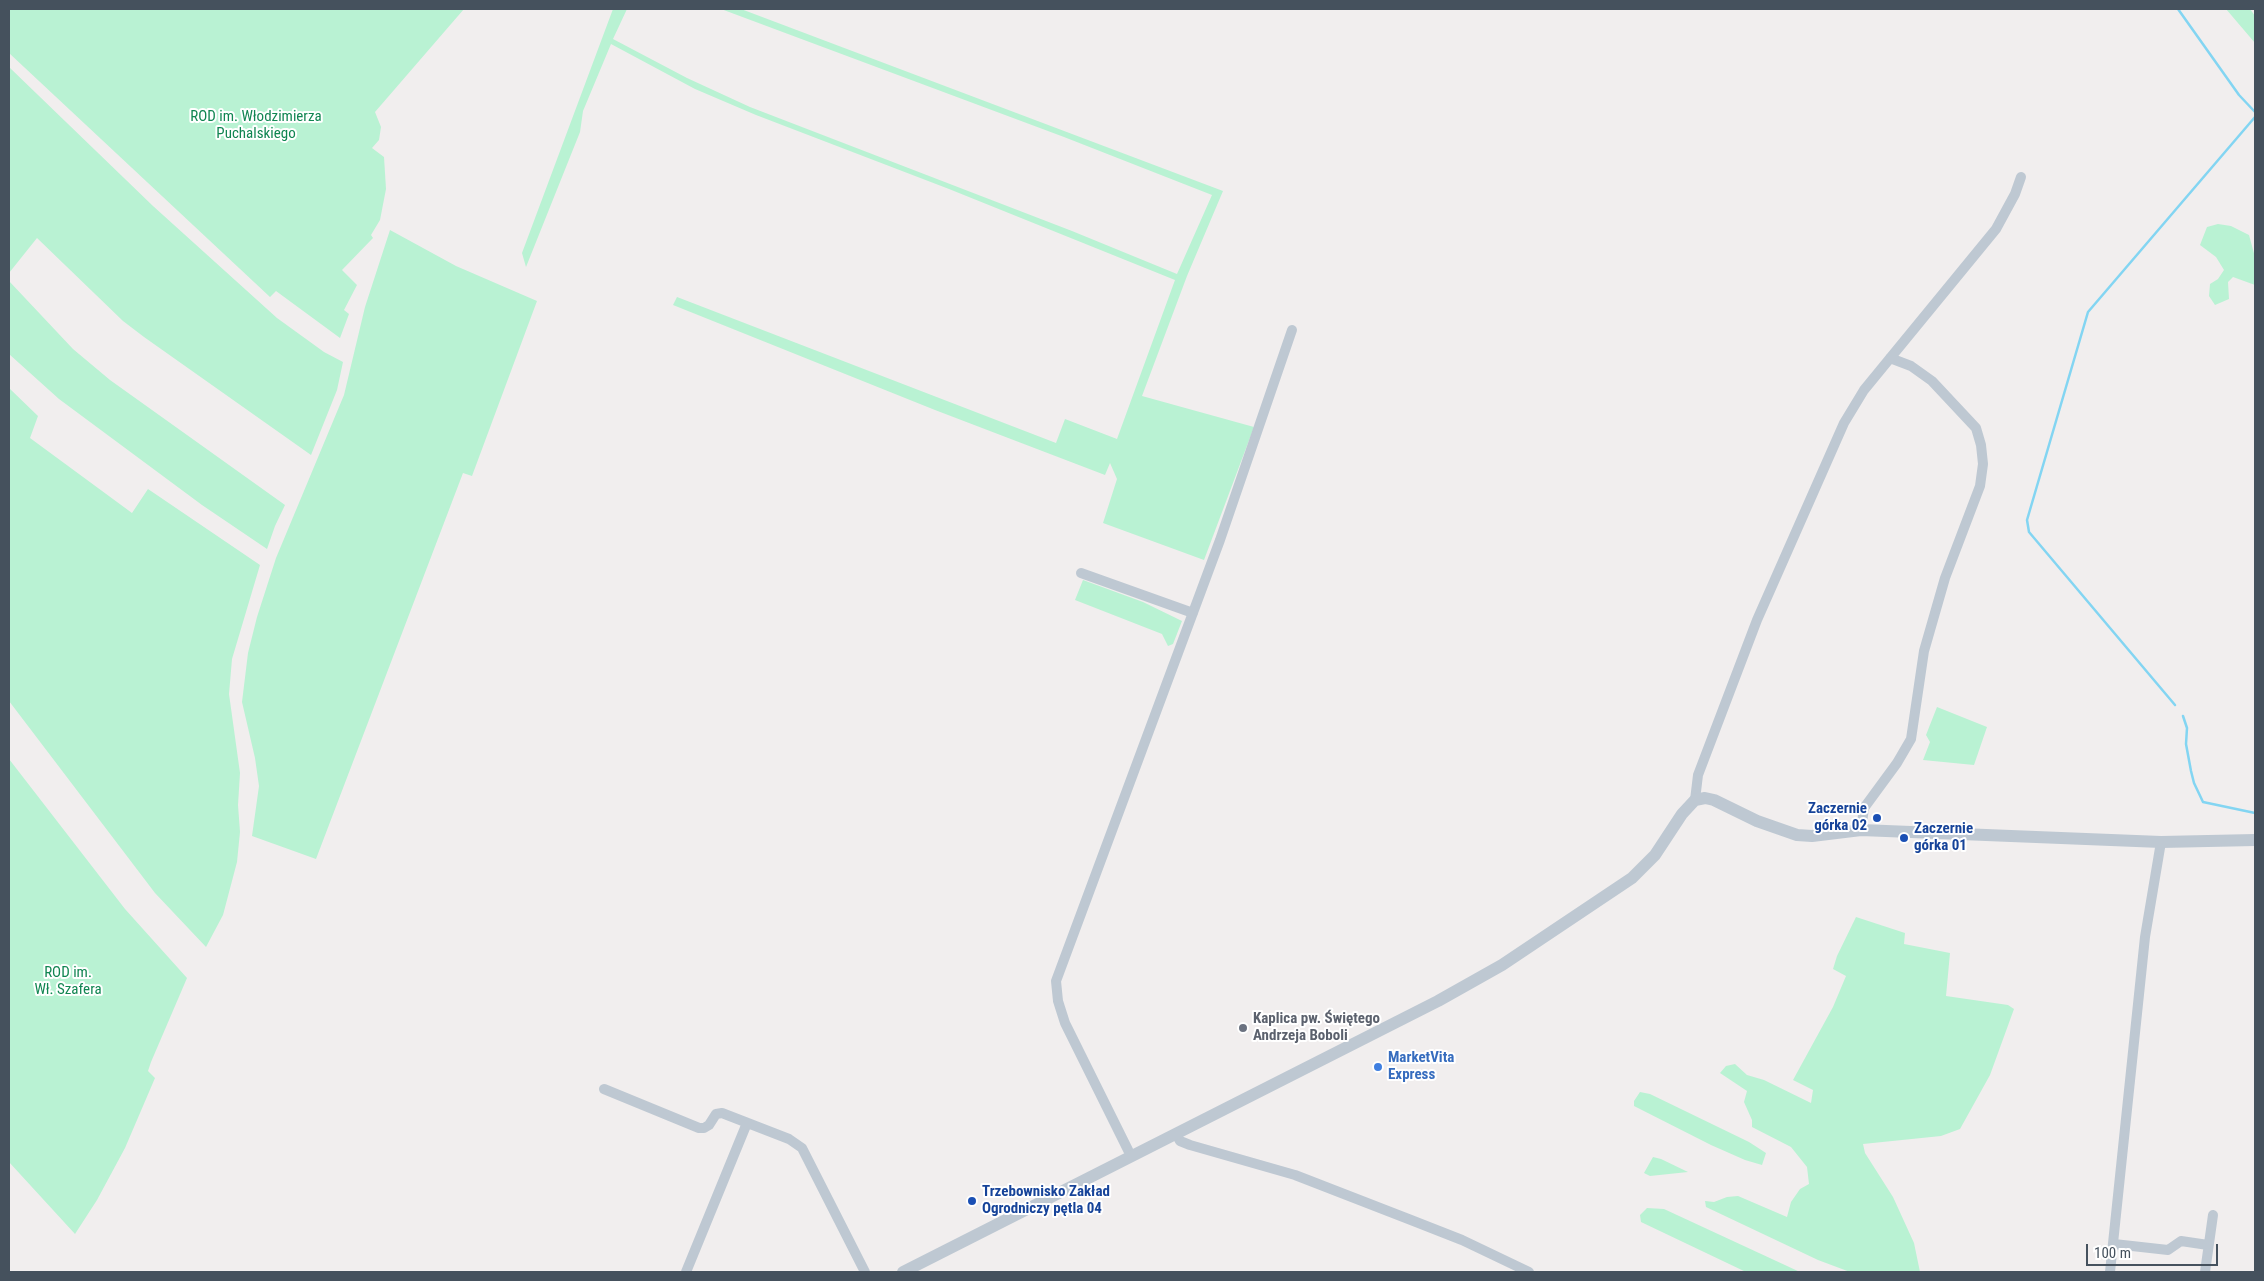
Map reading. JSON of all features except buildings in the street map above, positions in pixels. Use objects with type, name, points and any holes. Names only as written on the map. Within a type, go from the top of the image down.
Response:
[{"type":"street","points":[[1695,800],[1701,766],[1757,620],[1844,423],[1864,390],[1996,229],[2015,194],[2021,177]]},
{"type":"street","points":[[1130,1156],[1065,1022],[1058,1001],[1056,981],[1220,540],[1292,330]]},
{"type":"street","points":[[1862,830],[1864,808],[1888,777],[1910,739],[1924,651],[1945,578],[1980,486],[1983,464],[1982,445],[1976,428],[1932,381],[1911,366],[1890,358]]},
{"type":"street","points":[[1081,573],[1193,613]]},
{"type":"street","points":[[903,1272],[1438,1000],[1502,965],[1632,878],[1655,855],[1682,814],[1695,800],[1705,798],[1714,800],[1757,821],[1797,835],[1812,836],[1862,830],[2161,842],[2255,840]]},
{"type":"street","points":[[2110,1272],[2145,936],[2161,842]]},
{"type":"street","points":[[604,1089],[698,1128],[709,1126],[716,1114],[722,1113],[789,1138],[802,1148],[865,1272]]},
{"type":"street","points":[[686,1272],[747,1123]]},
{"type":"street","points":[[1176,1134],[1180,1141],[1190,1145],[1295,1175],[1404,1217],[1462,1240],[1529,1272]]},
{"type":"street","points":[[2205,1272],[2213,1215]]},
{"type":"street","points":[[2114,1244],[2168,1250],[2181,1241],[2208,1245]]},
{"type":"green space","name":"ROD im. Włodzimierza Puchalskiego","points":[[9,9],[464,9],[375,112],[381,127],[379,140],[372,148],[384,157],[386,189],[380,220],[371,235],[373,238],[342,270],[357,285],[344,310],[349,314],[340,338],[276,291],[270,297],[9,53]]},
{"type":"green space","points":[[613,9],[627,9],[613,39],[687,78],[750,107],[1072,231],[1177,274],[1212,195],[1064,137],[721,9],[741,9],[1223,191],[1187,276],[1142,396],[1254,427],[1204,560],[1103,523],[1117,479],[1110,463],[1105,475],[935,410],[673,305],[677,297],[1056,443],[1065,419],[1117,439],[1175,280],[949,189],[756,115],[695,89],[611,44],[583,111],[580,132],[526,267],[522,253]]},
{"type":"green space","points":[[2226,9],[2250,9],[2255,16],[2255,43]]},
{"type":"green space","points":[[9,67],[153,206],[277,318],[324,352],[343,362],[337,390],[311,455],[123,321],[37,238],[9,273]]},
{"type":"green space","points":[[2218,224],[2231,226],[2249,235],[2255,257],[2255,285],[2233,277],[2228,282],[2229,299],[2215,305],[2209,296],[2210,284],[2218,279],[2224,270],[2216,257],[2200,245],[2207,227]]},
{"type":"green space","points":[[390,230],[456,266],[537,301],[472,476],[463,473],[316,859],[252,836],[259,786],[255,758],[242,702],[248,653],[257,617],[276,558],[344,395],[365,307]]},
{"type":"green space","points":[[9,281],[73,349],[110,380],[285,505],[267,549],[202,505],[59,399],[9,354]]},
{"type":"green space","points":[[9,388],[38,416],[30,438],[132,513],[148,489],[260,565],[232,659],[229,694],[240,773],[238,805],[240,832],[237,862],[223,915],[206,947],[155,893],[9,701]]},
{"type":"green space","points":[[1083,580],[1143,602],[1182,621],[1173,644],[1168,646],[1162,634],[1075,600]]},
{"type":"green space","points":[[1937,707],[1987,727],[1974,765],[1923,760],[1930,742],[1926,735]]},
{"type":"green space","name":"ROD im. Wł. Szafera","points":[[9,759],[125,909],[187,978],[151,1062],[148,1071],[155,1078],[125,1148],[97,1200],[75,1234],[9,1162]]},
{"type":"green space","points":[[1856,917],[1905,933],[1904,944],[1950,953],[1946,996],[2008,1005],[2014,1009],[1990,1075],[1960,1129],[1941,1136],[1863,1144],[1865,1153],[1893,1197],[1914,1243],[1920,1272],[1850,1272],[1818,1260],[1706,1207],[1705,1201],[1714,1202],[1727,1197],[1738,1196],[1787,1217],[1791,1202],[1800,1189],[1809,1184],[1807,1167],[1791,1147],[1752,1127],[1752,1120],[1744,1102],[1747,1091],[1720,1073],[1726,1066],[1735,1064],[1747,1075],[1764,1080],[1811,1103],[1813,1090],[1793,1080],[1833,1007],[1846,976],[1833,969],[1837,956]]},
{"type":"green space","points":[[1640,1092],[1650,1094],[1749,1142],[1766,1153],[1762,1165],[1745,1160],[1711,1145],[1634,1106],[1634,1101]]},
{"type":"green space","points":[[1653,1157],[1688,1172],[1650,1176],[1644,1173]]},
{"type":"green space","points":[[1647,1208],[1664,1209],[1800,1272],[1746,1272],[1641,1222],[1640,1215]]},
{"type":"waterway","points":[[2178,9],[2239,95],[2255,112]]},
{"type":"waterway","points":[[2175,705],[2029,532],[2027,520],[2088,312],[2255,117]]},
{"type":"waterway","points":[[2183,716],[2187,728],[2186,744],[2191,771],[2194,783],[2203,802],[2255,813]]},
{"type":"place","name":"Zaczernie górka 02","points":[[1877,818]]},
{"type":"place","name":"Zaczernie górka 01","points":[[1904,838]]},
{"type":"place","name":"Kaplica pw. Świętego Andrzeja Boboli","points":[[1243,1028]]},
{"type":"place","name":"MarketVita Express","points":[[1378,1067]]},
{"type":"place","name":"Trzebownisko Zakład Ogrodniczy pętla 04","points":[[972,1201]]}]
